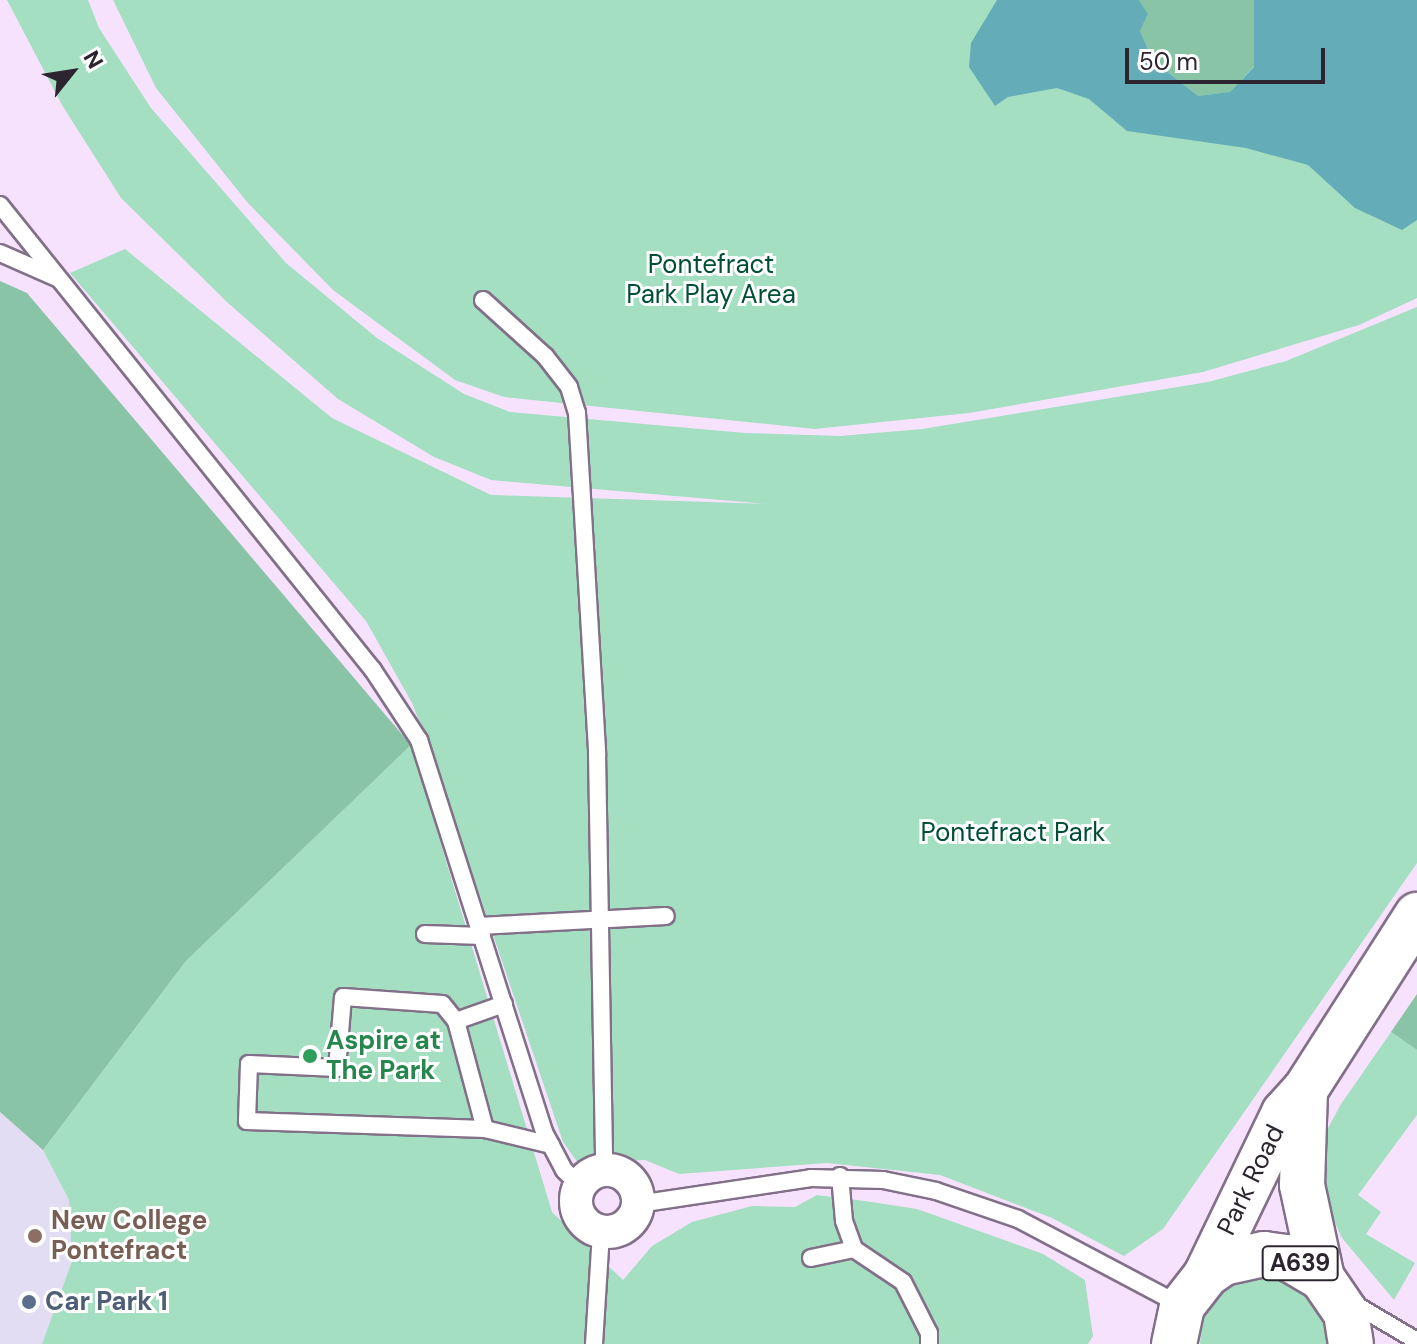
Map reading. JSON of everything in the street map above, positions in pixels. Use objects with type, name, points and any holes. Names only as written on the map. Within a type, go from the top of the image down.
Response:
[{"type":"main road","name":"Park Road","points":[[1187,1308],[1284,1113],[1305,1090],[1412,927]]},
{"type":"main road","name":"Park Road","points":[[1305,1090],[1302,1185],[1329,1286],[1346,1313],[1351,1344]]},
{"type":"main road","name":"Park Road","points":[[1187,1308],[1233,1260],[1264,1254],[1286,1257],[1329,1286]]},
{"type":"street","points":[[592,1178],[633,1183],[638,1204],[630,1223],[601,1232],[579,1214],[592,1178]]},
{"type":"lane","points":[[0,205],[373,670],[419,740],[551,1145]]},
{"type":"lane","points":[[0,253],[61,280]]},
{"type":"lane","points":[[483,300],[545,356],[569,387],[577,413],[597,753],[599,923],[592,1178]]},
{"type":"lane","points":[[425,934],[666,916]]},
{"type":"lane","points":[[485,1129],[456,1021],[442,1004],[343,997],[337,1068],[249,1064],[247,1121],[485,1129],[551,1145],[592,1178]]},
{"type":"lane","points":[[456,1021],[504,1004]]},
{"type":"lane","points":[[840,1176],[844,1221],[854,1249],[903,1282],[929,1333],[929,1344]]},
{"type":"lane","points":[[638,1204],[840,1176],[936,1191],[1018,1219],[1187,1308]]},
{"type":"lane","points":[[594,1344],[601,1232]]},
{"type":"lane","points":[[811,1258],[854,1249]]},
{"type":"lane","points":[[1329,1286],[1417,1341]]},
{"type":"shaded area","points":[[997,0],[1139,0],[1148,14],[1140,31],[1153,61],[1198,96],[1230,92],[1254,67],[1254,0],[1417,0],[1417,220],[1402,230],[1355,208],[1308,165],[1246,148],[1127,131],[1089,99],[1057,88],[1008,97],[995,106],[969,67],[971,43]]},
{"type":"shaded area","points":[[1139,0],[1254,0],[1254,66],[1230,92],[1198,96],[1153,61],[1140,31],[1148,14]]},
{"type":"shaded area","points":[[0,281],[27,293],[411,745],[186,961],[43,1150],[0,1112]]},
{"type":"shaded area","points":[[1417,994],[1417,1050],[1391,1032]]},
{"type":"shaded area","name":"New College Pontefract","points":[[0,1112],[43,1150],[69,1200],[72,1261],[42,1344],[0,1344]]},
{"type":"green space","name":"Pontefract Park","points":[[7,0],[88,0],[99,28],[151,108],[286,263],[377,338],[464,394],[510,412],[745,433],[840,436],[922,429],[1208,382],[1286,361],[1417,307],[1417,863],[1163,1229],[1124,1256],[1052,1218],[940,1175],[827,1163],[679,1174],[645,1160],[578,1163],[563,1142],[432,754],[412,703],[366,621],[70,273],[125,249],[332,418],[491,495],[768,504],[491,480],[434,457],[338,399],[228,303],[121,198],[62,105]]},
{"type":"green space","name":"Pontefract Park Play Area","points":[[113,0],[1417,0],[1417,298],[1359,325],[1203,372],[969,413],[815,429],[504,397],[455,380],[333,290],[247,202],[156,88]]},
{"type":"green space","name":"Aspire at The Park","points":[[411,745],[552,1212],[623,1280],[652,1246],[692,1222],[752,1206],[795,1207],[817,1195],[865,1201],[917,1209],[979,1231],[1043,1254],[1085,1280],[1093,1336],[1088,1344],[42,1344],[72,1261],[69,1200],[43,1150],[186,961]]},
{"type":"green space","points":[[1391,1032],[1417,1050],[1417,1115],[1358,1195],[1381,1212],[1366,1234],[1415,1263],[1394,1300],[1342,1238],[1329,1210],[1323,1161],[1327,1130],[1341,1104]]},
{"type":"green space","points":[[1255,1275],[1280,1275],[1321,1302],[1333,1344],[1200,1344],[1202,1322],[1214,1300],[1232,1284]]},
{"type":"place","name":"Aspire at The Park","points":[[310,1056]]},
{"type":"place","name":"New College Pontefract","points":[[35,1236]]},
{"type":"place","name":"Car Park 1","points":[[29,1302]]}]
